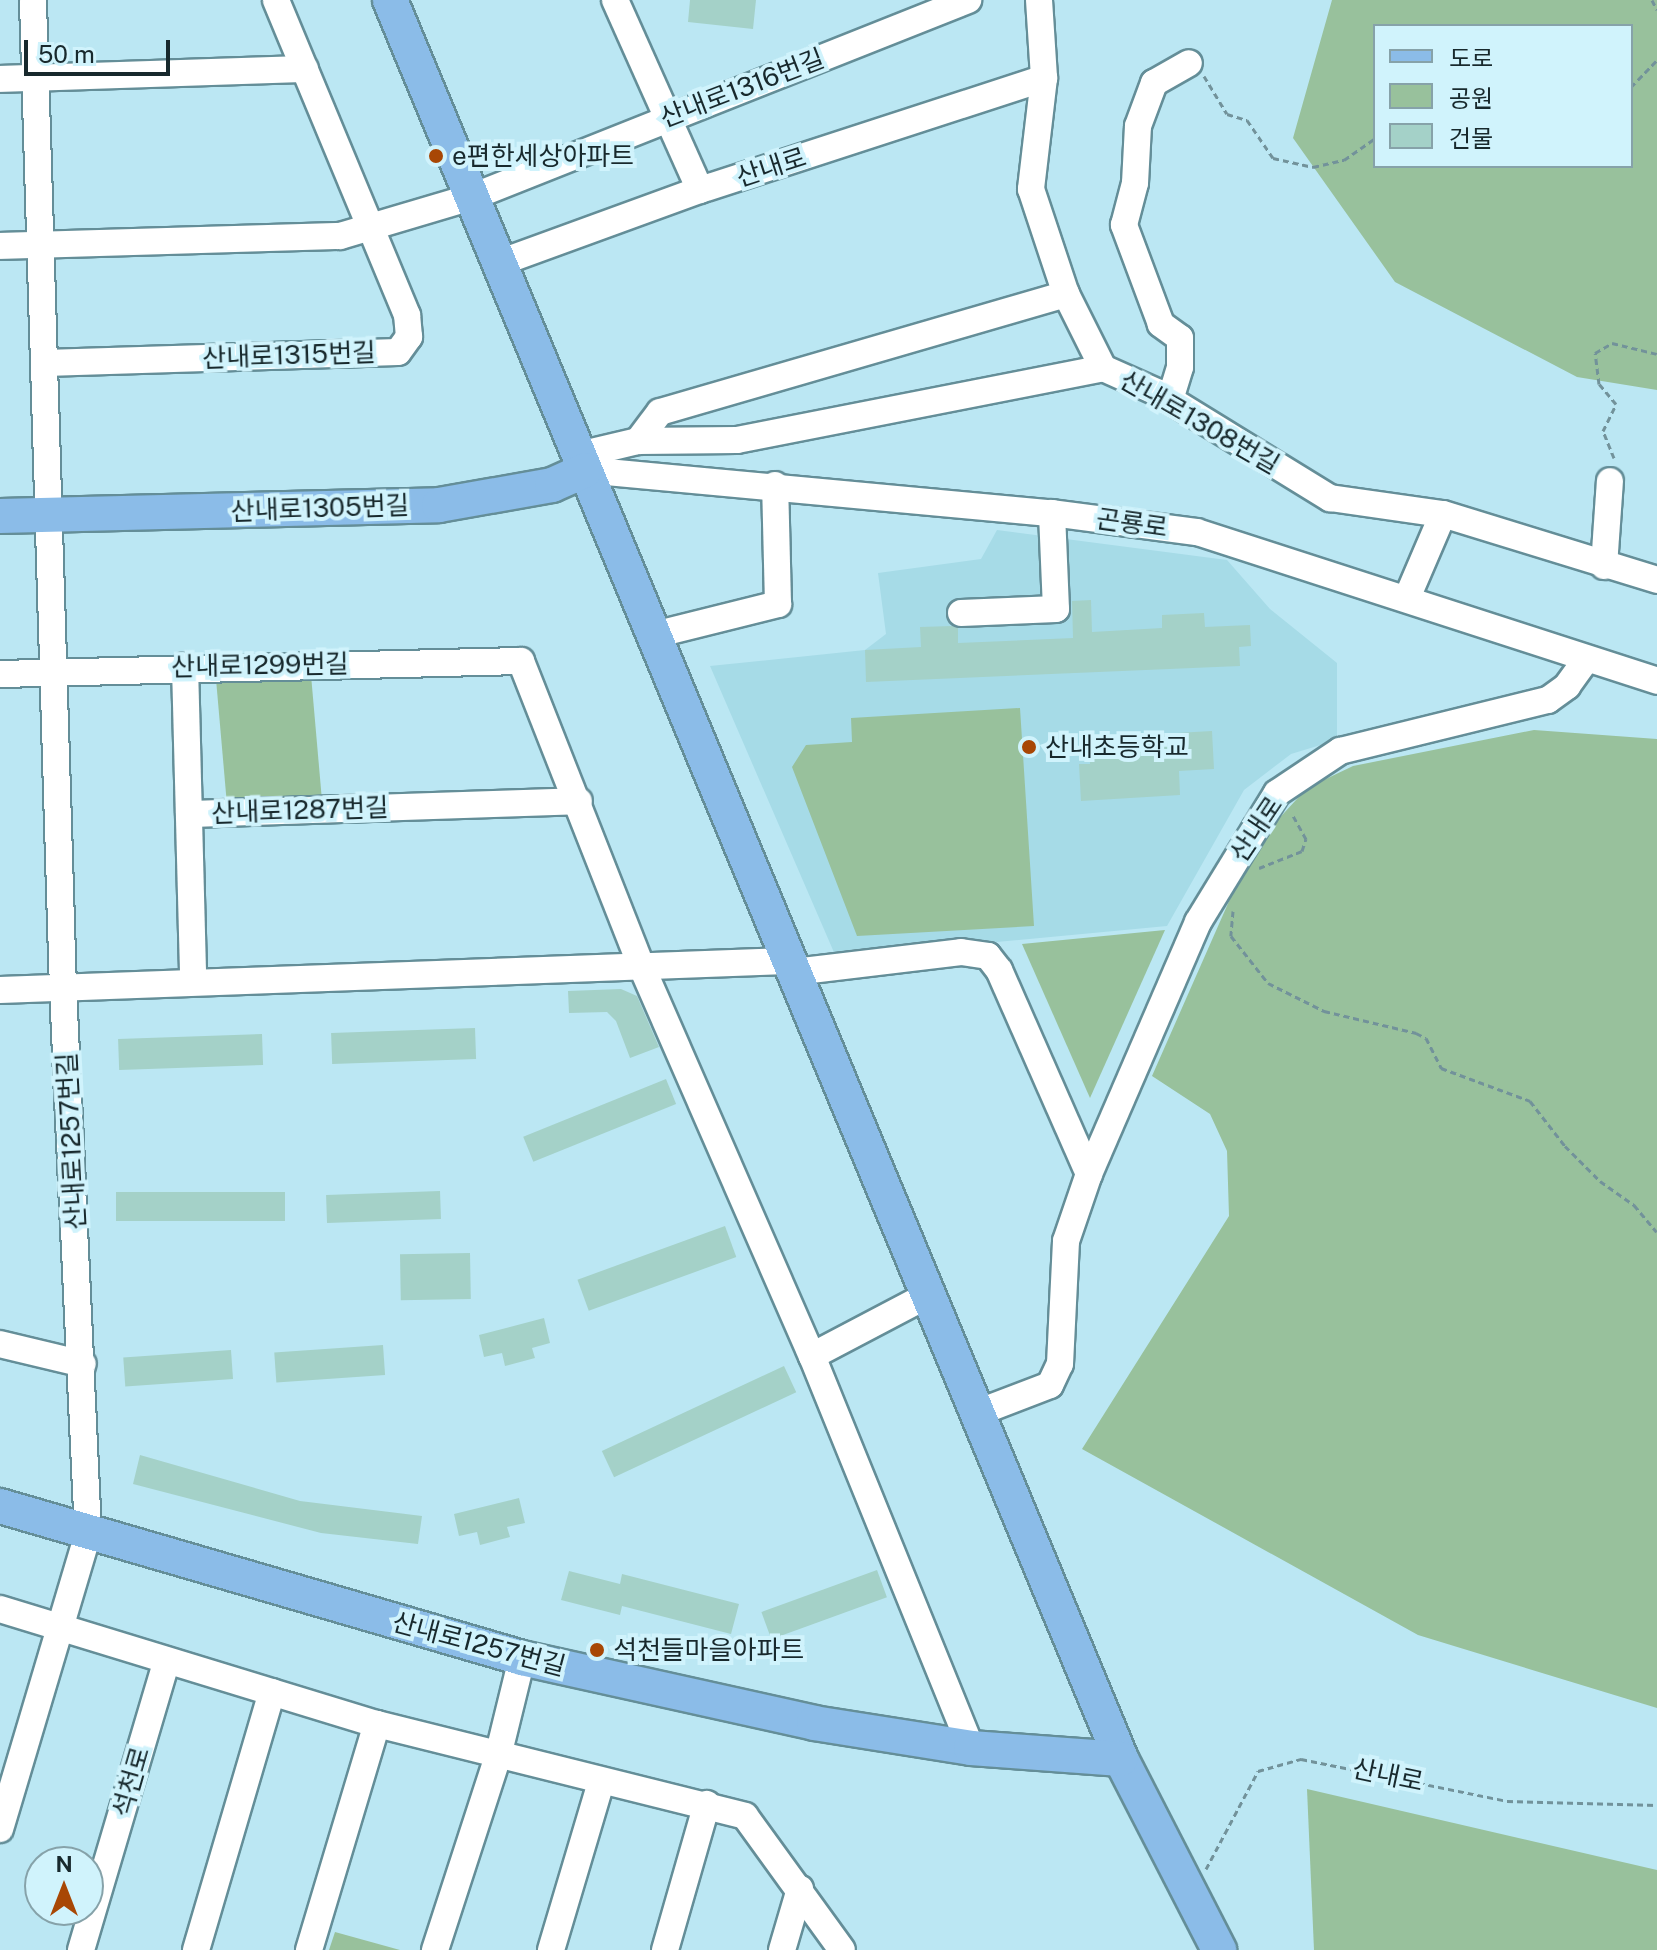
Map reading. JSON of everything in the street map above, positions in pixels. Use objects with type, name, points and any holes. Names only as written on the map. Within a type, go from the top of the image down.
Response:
[{"type":"main road","points":[[390,0],[1121,1759],[1219,1950]]},
{"type":"main road","name":"산내로1305번길","points":[[0,516],[439,505],[552,485],[582,462]]},
{"type":"main road","name":"산내로1257번길","points":[[0,1506],[522,1658],[814,1723],[971,1748],[1121,1759]]},
{"type":"street","points":[[33,0],[63,989]]},
{"type":"street","name":"산내로1315번길","points":[[45,363],[398,352],[409,337],[407,315],[276,0]]},
{"type":"street","points":[[615,0],[664,118],[700,190]]},
{"type":"street","name":"산내로1316번길","points":[[472,197],[664,118],[968,0]]},
{"type":"street","points":[[1039,0],[1044,78],[1031,189],[1066,294],[1103,368]]},
{"type":"street","points":[[1170,400],[1180,367],[1180,338],[1161,324],[1124,225],[1135,183],[1138,126],[1154,83],[1189,63]]},
{"type":"street","points":[[0,79],[305,69]]},
{"type":"street","name":"산내로","points":[[499,263],[700,190],[1044,78]]},
{"type":"street","points":[[0,246],[340,236],[472,197]]},
{"type":"street","points":[[638,441],[660,412],[1066,294]]},
{"type":"street","name":"산내로1308번길","points":[[582,462],[638,441],[737,440],[1103,368],[1170,400],[1330,498],[1443,514],[1657,580]]},
{"type":"street","name":"곤룡로","points":[[582,462],[1052,513],[1197,532],[1407,598],[1585,661],[1657,681]]},
{"type":"street","points":[[1604,566],[1610,481]]},
{"type":"street","points":[[654,635],[778,604],[775,485]]},
{"type":"street","points":[[961,613],[1056,609],[1052,513]]},
{"type":"street","points":[[1407,598],[1443,514]]},
{"type":"street","name":"산내로1299번길","points":[[0,674],[185,666],[521,661],[579,801]]},
{"type":"street","name":"산내로","points":[[977,1413],[1050,1385],[1060,1364],[1066,1241],[1089,1174],[1198,922],[1277,793],[1340,751],[1548,700],[1567,686],[1585,661]]},
{"type":"street","points":[[185,666],[189,814]]},
{"type":"street","points":[[579,801],[641,965],[812,1356],[971,1748]]},
{"type":"street","name":"산내로1287번길","points":[[193,982],[189,814],[579,801]]},
{"type":"street","points":[[0,990],[786,961],[794,972],[961,952],[988,956],[999,970],[1089,1174]]},
{"type":"street","name":"산내로1257번길","points":[[63,989],[83,1364],[88,1533]]},
{"type":"street","points":[[812,1356],[928,1295]]},
{"type":"street","points":[[0,1344],[83,1364]]},
{"type":"street","points":[[0,1829],[88,1533]]},
{"type":"street","points":[[0,1609],[377,1724],[601,1782],[707,1804],[745,1816],[756,1825],[842,1950]]},
{"type":"street","points":[[435,1950],[498,1756],[522,1658]]},
{"type":"street","name":"석천로","points":[[81,1950],[167,1660]]},
{"type":"street","points":[[196,1950],[272,1692]]},
{"type":"street","points":[[309,1950],[377,1724]]},
{"type":"street","points":[[551,1950],[601,1782]]},
{"type":"street","points":[[665,1950],[707,1804]]},
{"type":"street","points":[[782,1950],[800,1889]]},
{"type":"path","points":[[1652,0],[1657,10]]},
{"type":"path","points":[[1633,85],[1657,60]]},
{"type":"path","points":[[1189,63],[1212,83],[1227,114],[1247,120],[1262,137],[1273,158],[1313,167],[1344,160],[1373,139]]},
{"type":"path","points":[[1610,481],[1614,455],[1603,431],[1616,404],[1599,384],[1595,353],[1612,343],[1657,354]]},
{"type":"path","points":[[1250,873],[1302,851],[1306,839],[1277,793]]},
{"type":"path","points":[[1238,901],[1231,936],[1268,983],[1324,1011],[1416,1033],[1426,1038],[1441,1068],[1530,1101],[1565,1146],[1600,1181],[1634,1205],[1657,1232]]},
{"type":"path","name":"산내로","points":[[1184,1887],[1210,1866],[1258,1771],[1301,1759],[1507,1801],[1657,1805]]},
{"type":"shaded area","name":"산내초등학교","points":[[997,530],[1227,560],[1270,609],[1337,663],[1337,740],[1291,754],[1244,790],[1167,926],[836,957],[710,666],[865,650],[886,634],[878,573],[981,559]]},
{"type":"green space","points":[[1332,0],[1657,0],[1657,390],[1577,377],[1395,282],[1293,138]]},
{"type":"green space","points":[[311,675],[322,797],[227,805],[216,683]]},
{"type":"green space","points":[[1020,708],[1034,926],[857,936],[792,767],[806,745],[852,742],[851,718]]},
{"type":"green space","points":[[1534,730],[1657,739],[1657,1708],[1418,1635],[1082,1449],[1229,1216],[1227,1151],[1210,1114],[1152,1076],[1241,874],[1273,825],[1307,788],[1353,766]]},
{"type":"green space","points":[[1165,930],[1090,1098],[1022,944]]},
{"type":"green space","points":[[1307,1789],[1657,1870],[1657,1950],[1314,1950]]},
{"type":"green space","points":[[335,1932],[400,1950],[329,1950]]},
{"type":"building","points":[[690,0],[756,0],[753,29],[688,22]]},
{"type":"building","points":[[1091,600],[1092,632],[1162,628],[1162,615],[1204,613],[1205,627],[1250,625],[1251,646],[1239,647],[1240,666],[866,682],[865,650],[921,647],[920,627],[958,628],[958,643],[1073,638],[1072,601]]},
{"type":"building","points":[[1212,731],[1214,769],[1179,771],[1180,795],[1081,801],[1079,764],[1090,764],[1090,751],[1142,748],[1141,735]]},
{"type":"building","points":[[621,989],[637,996],[659,1047],[630,1058],[616,1021],[607,1012],[569,1013],[568,991]]},
{"type":"building","points":[[475,1028],[476,1059],[332,1064],[331,1033]]},
{"type":"building","points":[[262,1034],[263,1065],[119,1070],[118,1039]]},
{"type":"building","points":[[666,1079],[676,1104],[533,1162],[523,1137]]},
{"type":"building","points":[[440,1191],[441,1219],[327,1223],[326,1195]]},
{"type":"building","points":[[116,1192],[285,1192],[285,1221],[116,1221]]},
{"type":"building","points":[[725,1226],[736,1257],[589,1311],[577,1280]]},
{"type":"building","points":[[470,1253],[471,1299],[401,1300],[400,1254]]},
{"type":"building","points":[[544,1318],[550,1343],[532,1348],[535,1358],[505,1366],[502,1353],[484,1357],[479,1335]]},
{"type":"building","points":[[383,1345],[385,1375],[276,1383],[274,1353]]},
{"type":"building","points":[[231,1350],[233,1379],[125,1386],[123,1358]]},
{"type":"building","points":[[784,1366],[796,1392],[614,1477],[602,1451]]},
{"type":"building","points":[[140,1455],[300,1501],[422,1516],[418,1544],[321,1533],[133,1484]]},
{"type":"building","points":[[519,1498],[525,1523],[507,1527],[510,1537],[480,1545],[477,1532],[459,1536],[454,1514]]},
{"type":"building","points":[[877,1570],[887,1597],[771,1639],[761,1612]]},
{"type":"building","points":[[569,1571],[620,1584],[622,1574],[739,1604],[731,1634],[622,1606],[620,1615],[561,1600]]},
{"type":"place","name":"e편한세상아파트","points":[[436,156]]},
{"type":"place","name":"산내초등학교","points":[[1029,747]]},
{"type":"place","name":"석천들마을아파트","points":[[597,1650]]}]
